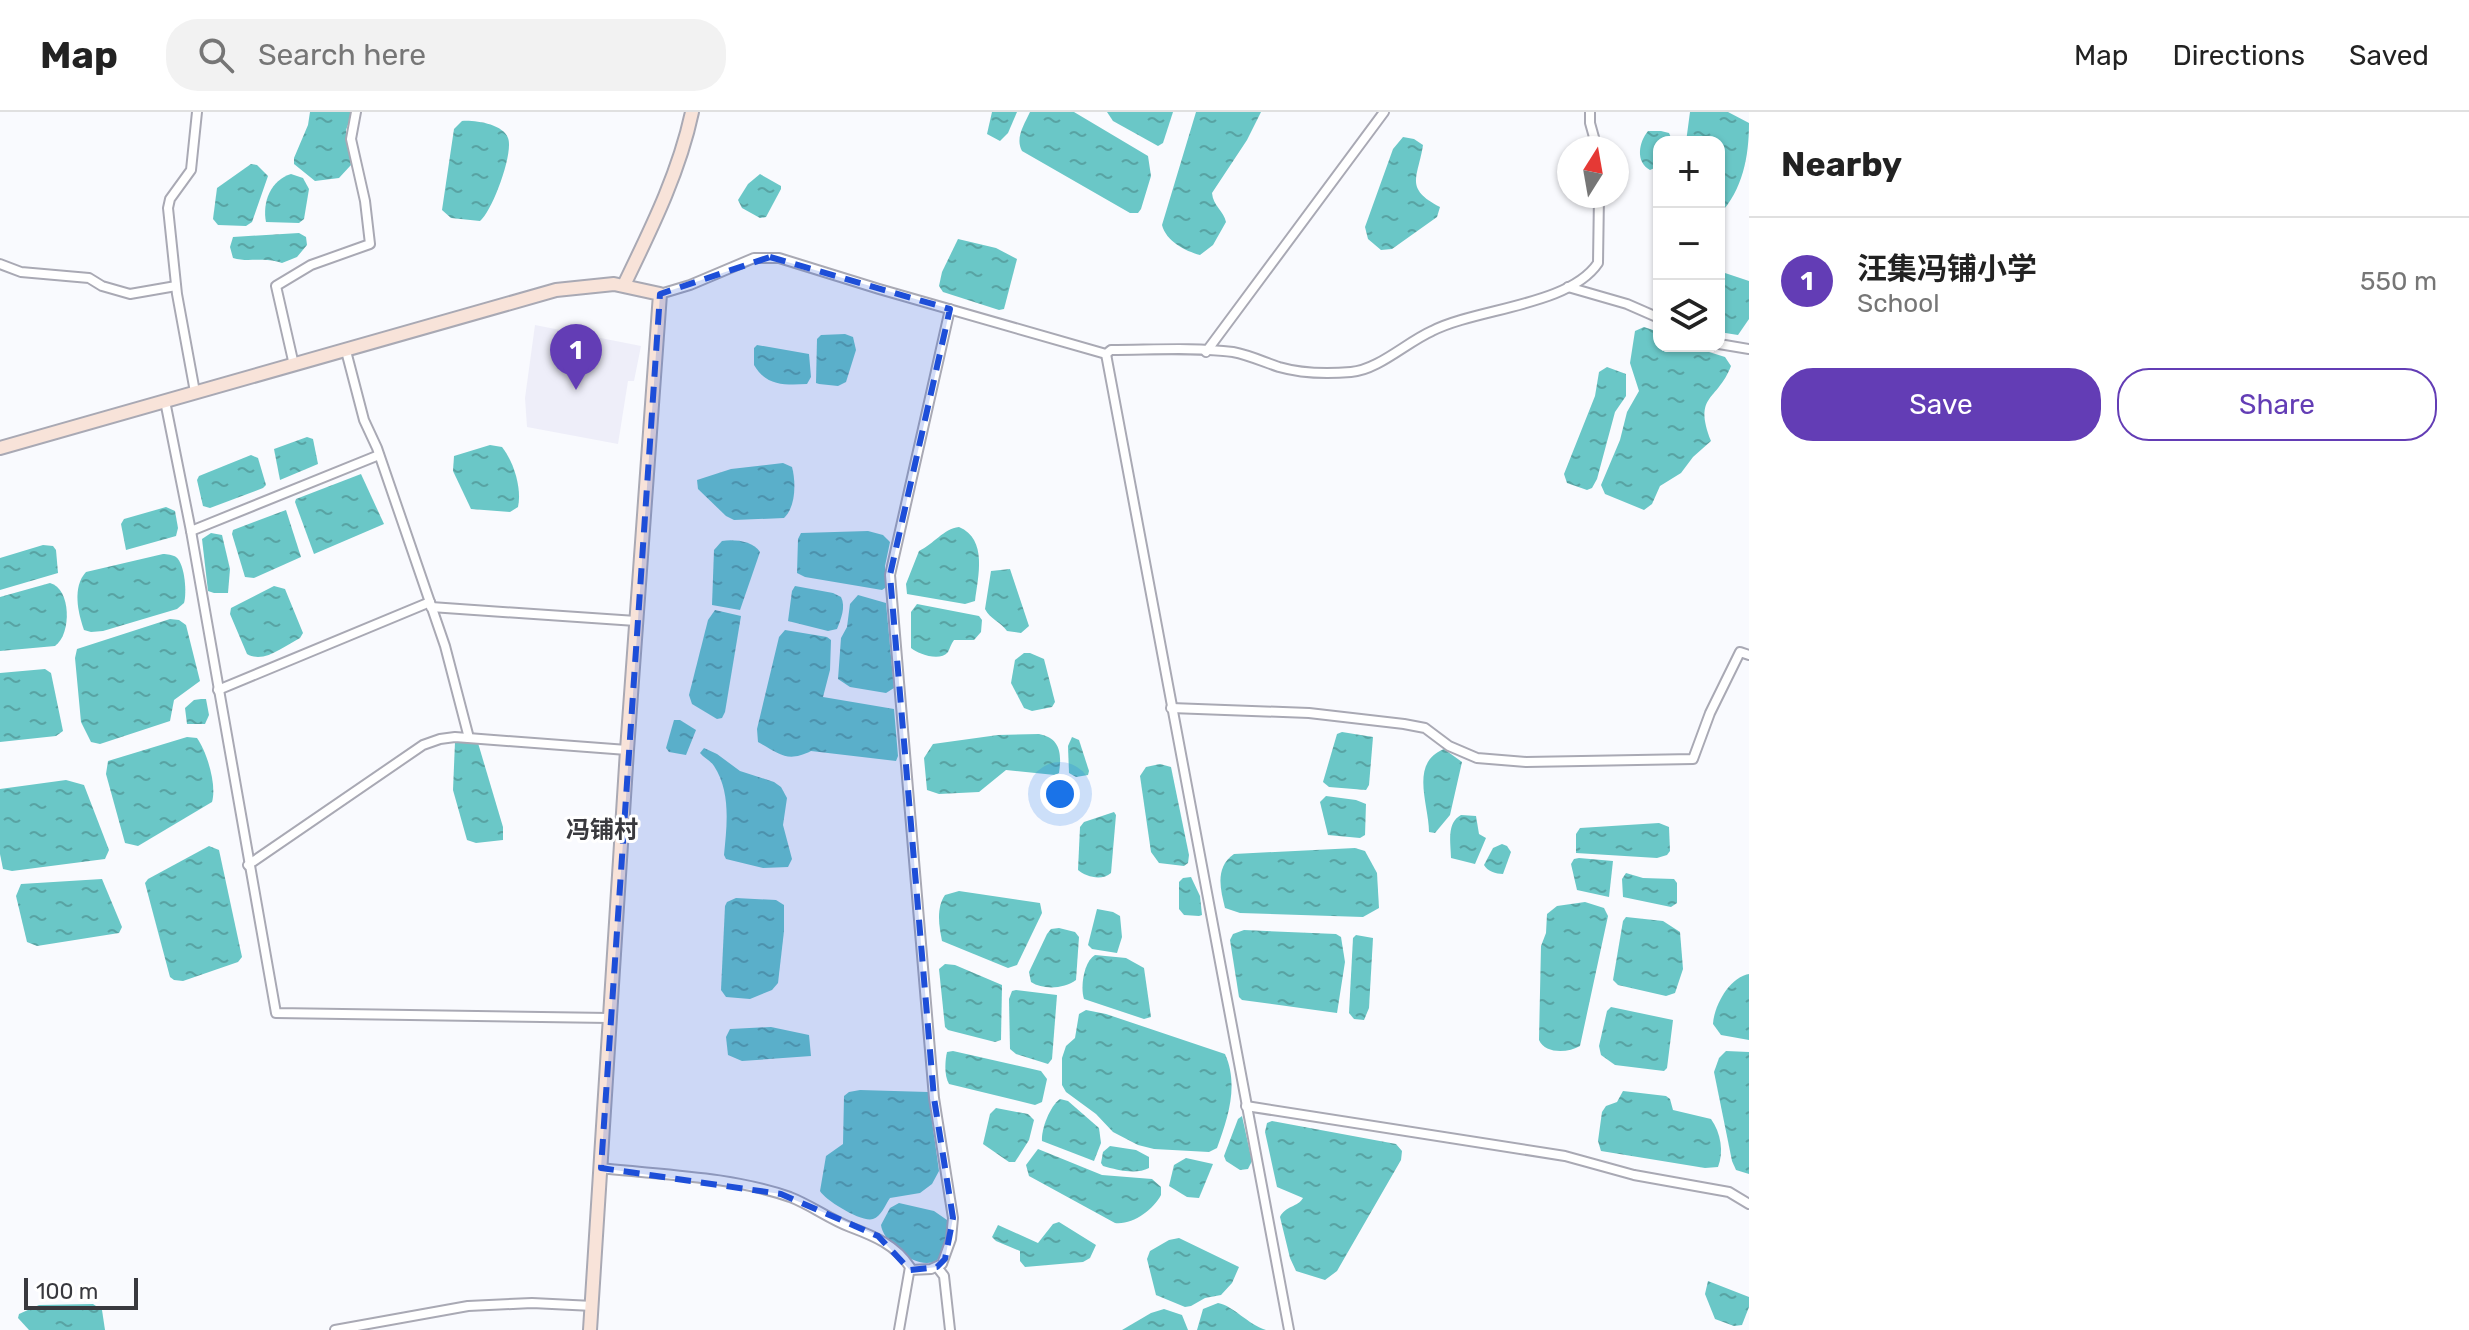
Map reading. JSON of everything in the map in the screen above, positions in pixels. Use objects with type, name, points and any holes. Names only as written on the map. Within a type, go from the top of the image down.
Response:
[{"type":"street","points":[[195,392],[176,286],[168,208],[170,199],[191,170],[197,112]]},
{"type":"street","points":[[294,365],[276,286],[311,265],[370,244],[365,201],[351,139],[356,112]]},
{"type":"street","points":[[624,285],[669,187],[692,112]]},
{"type":"street","points":[[1206,352],[1384,112]]},
{"type":"street","points":[[1590,112],[1594,136]]},
{"type":"street","points":[[1106,354],[1111,350],[1232,352],[1302,372],[1354,372],[1373,366],[1409,342],[1442,326],[1466,317],[1531,302],[1577,282],[1598,263],[1599,208]]},
{"type":"street","points":[[0,448],[556,290],[584,285],[624,285],[660,294],[754,258],[788,259],[866,286],[1106,354]]},
{"type":"street","points":[[0,264],[21,272],[89,278],[102,286],[130,294],[176,286]]},
{"type":"street","points":[[1567,287],[1627,304],[1653,315]]},
{"type":"street","points":[[590,1330],[660,294]]},
{"type":"street","points":[[910,1270],[937,1267],[945,1259],[953,1218],[934,1098],[890,575],[950,309]]},
{"type":"street","points":[[1725,345],[1749,349]]},
{"type":"street","points":[[346,351],[364,420],[445,646],[469,738]]},
{"type":"street","points":[[1106,354],[1289,1330]]},
{"type":"street","points":[[165,401],[276,1013],[609,1018]]},
{"type":"street","points":[[191,531],[379,455]]},
{"type":"street","points":[[218,690],[430,604],[636,621]]},
{"type":"street","points":[[1171,708],[1309,713],[1404,724],[1425,728],[1449,746],[1477,758],[1526,762],[1693,759],[1710,713],[1740,652],[1749,655]]},
{"type":"street","points":[[248,865],[423,745],[447,737],[627,750]]},
{"type":"street","points":[[1246,1106],[1565,1156],[1634,1175],[1729,1192],[1749,1204]]},
{"type":"street","points":[[601,1168],[725,1182],[790,1197],[849,1226],[878,1236],[904,1259],[910,1270],[899,1330]]},
{"type":"street","points":[[937,1267],[944,1276],[950,1330]]},
{"type":"street","points":[[335,1330],[468,1306],[532,1303],[593,1306]]},
{"type":"highlighted area","points":[[770,257],[950,309],[890,575],[934,1098],[953,1218],[945,1259],[937,1267],[910,1270],[878,1236],[781,1194],[601,1168],[660,294]]},
{"type":"shaded area","points":[[535,325],[641,346],[634,381],[628,381],[618,444],[527,427],[525,398]]},
{"type":"water","points":[[310,112],[353,112],[346,130],[351,165],[339,178],[315,181],[294,164]]},
{"type":"water","points":[[992,112],[1017,112],[1008,133],[1000,141],[987,134]]},
{"type":"water","points":[[1030,112],[1074,112],[1148,156],[1151,176],[1138,213],[1130,213],[1022,151],[1020,136]]},
{"type":"water","points":[[1107,112],[1173,112],[1163,143],[1158,146],[1113,121]]},
{"type":"water","points":[[1196,112],[1261,112],[1247,140],[1212,193],[1226,222],[1213,245],[1200,255],[1177,244],[1162,225]]},
{"type":"water","points":[[1690,112],[1728,112],[1749,123],[1743,172],[1725,208],[1725,136],[1687,136]]},
{"type":"water","points":[[462,121],[495,126],[508,138],[508,156],[501,182],[480,221],[451,218],[442,210],[454,129]]},
{"type":"water","points":[[1648,131],[1661,131],[1670,136],[1653,136],[1653,169],[1650,170],[1640,157],[1642,141]]},
{"type":"water","points":[[1403,137],[1423,145],[1417,188],[1440,207],[1437,217],[1392,249],[1381,250],[1368,239],[1365,227],[1393,149]]},
{"type":"water","points":[[251,164],[257,165],[268,176],[252,222],[246,226],[218,225],[213,219],[217,188]]},
{"type":"water","points":[[291,174],[303,178],[309,189],[304,219],[299,223],[266,222],[265,207],[273,187]]},
{"type":"water","points":[[760,174],[781,186],[781,189],[766,217],[760,218],[742,208],[738,200],[748,184]]},
{"type":"water","points":[[299,233],[306,237],[307,245],[297,257],[282,263],[233,258],[230,247],[233,237]]},
{"type":"water","points":[[958,239],[996,248],[1017,259],[1004,309],[943,292],[939,286],[942,272]]},
{"type":"water","points":[[1725,273],[1749,281],[1749,319],[1738,335],[1725,333]]},
{"type":"water","points":[[1644,327],[1653,330],[1653,352],[1709,352],[1725,357],[1731,366],[1706,406],[1706,426],[1711,441],[1681,473],[1660,486],[1652,504],[1644,510],[1605,494],[1601,485],[1620,440],[1627,412],[1639,391],[1630,363],[1635,331]]},
{"type":"water","points":[[845,334],[853,337],[856,350],[846,382],[838,386],[816,383],[817,339],[821,335]]},
{"type":"water","points":[[757,345],[809,354],[811,377],[807,384],[784,384],[764,377],[754,365],[754,348]]},
{"type":"water","points":[[1607,367],[1626,374],[1626,396],[1615,412],[1597,479],[1587,490],[1567,483],[1564,474],[1595,396],[1599,372]]},
{"type":"water","points":[[307,437],[313,439],[318,464],[280,480],[274,449]]},
{"type":"water","points":[[490,445],[502,447],[516,476],[518,507],[510,512],[471,509],[453,471],[454,456]]},
{"type":"water","points":[[251,455],[258,458],[266,485],[210,508],[203,506],[197,480],[199,476]]},
{"type":"water","points":[[783,463],[792,467],[794,487],[791,508],[784,518],[734,520],[698,489],[697,480],[731,469]]},
{"type":"water","points":[[361,474],[384,524],[314,554],[296,499]]},
{"type":"water","points":[[166,507],[175,511],[176,536],[126,550],[121,524],[124,519]]},
{"type":"water","points":[[286,510],[301,557],[254,578],[245,577],[233,530]]},
{"type":"water","points":[[959,527],[968,533],[978,549],[975,601],[965,604],[907,594],[906,584],[919,551]]},
{"type":"water","points":[[868,531],[883,535],[890,542],[885,588],[882,590],[797,573],[801,533]]},
{"type":"water","points":[[211,533],[222,535],[230,569],[228,593],[208,591],[202,539]]},
{"type":"water","points":[[722,541],[743,542],[753,545],[760,552],[740,610],[712,605],[714,550]]},
{"type":"water","points":[[43,545],[53,546],[56,550],[58,573],[0,590],[0,558]]},
{"type":"water","points":[[163,554],[176,557],[179,561],[185,586],[184,603],[177,609],[103,631],[84,630],[78,608],[78,592],[86,572]]},
{"type":"water","points":[[1010,569],[1029,626],[1021,633],[1007,631],[985,609],[991,571]]},
{"type":"water","points":[[50,583],[62,593],[67,612],[61,640],[55,646],[0,651],[0,597]]},
{"type":"water","points":[[274,586],[285,589],[303,633],[300,638],[274,653],[254,657],[247,654],[230,614],[231,608]]},
{"type":"water","points":[[795,586],[841,597],[843,609],[837,629],[828,631],[788,621]]},
{"type":"water","points":[[858,595],[886,603],[894,688],[886,693],[850,687],[838,679],[841,638],[847,627],[850,604]]},
{"type":"water","points":[[917,604],[979,616],[982,620],[981,632],[974,640],[954,640],[944,655],[935,657],[919,653],[911,648],[911,612]]},
{"type":"water","points":[[715,610],[741,616],[725,712],[722,718],[717,719],[692,704],[689,695],[708,620]]},
{"type":"water","points":[[170,619],[186,625],[200,681],[174,700],[170,721],[100,744],[91,742],[81,722],[75,658],[77,649]]},
{"type":"water","points":[[785,630],[831,640],[830,670],[823,697],[894,709],[896,761],[811,751],[789,757],[758,742],[757,729],[779,637]]},
{"type":"water","points":[[1024,653],[1044,659],[1055,702],[1052,707],[1032,711],[1024,708],[1011,683],[1015,660]]},
{"type":"water","points":[[45,669],[51,673],[63,731],[56,736],[0,742],[0,673]]},
{"type":"water","points":[[206,699],[209,715],[205,724],[187,724],[185,708],[194,700]]},
{"type":"water","points":[[674,720],[680,720],[696,730],[686,755],[669,752],[666,748]]},
{"type":"water","points":[[1342,732],[1373,737],[1366,790],[1329,787],[1323,782],[1337,734]]},
{"type":"water","points":[[1039,734],[1051,739],[1058,748],[1059,773],[1006,770],[979,792],[939,794],[927,790],[924,758],[933,744],[998,735]]},
{"type":"water","points":[[187,737],[197,738],[204,752],[212,778],[212,802],[138,846],[125,843],[106,774],[108,761]]},
{"type":"water","points":[[1072,737],[1079,740],[1088,775],[1076,777],[1069,773],[1068,746]]},
{"type":"water","points":[[455,742],[478,743],[503,827],[503,840],[476,843],[467,840],[453,790]]},
{"type":"water","points":[[704,748],[740,771],[781,787],[787,798],[783,825],[792,859],[788,867],[763,868],[726,859],[727,821],[723,787],[714,766],[700,753]]},
{"type":"water","points":[[1444,749],[1462,762],[1450,815],[1435,833],[1429,832],[1424,774],[1433,755]]},
{"type":"water","points":[[1160,764],[1171,767],[1189,855],[1188,863],[1184,866],[1159,863],[1151,852],[1140,776],[1146,767]]},
{"type":"water","points":[[66,780],[84,785],[109,850],[105,859],[12,871],[3,869],[0,854],[0,789]]},
{"type":"water","points":[[1326,796],[1366,804],[1365,835],[1360,838],[1328,835],[1320,802]]},
{"type":"water","points":[[1114,812],[1111,873],[1099,877],[1085,875],[1078,870],[1080,827],[1084,822]]},
{"type":"water","points":[[1461,815],[1476,816],[1479,834],[1486,838],[1475,864],[1451,858],[1451,828]]},
{"type":"water","points":[[1659,823],[1669,827],[1670,851],[1667,855],[1657,858],[1576,853],[1576,834],[1580,828]]},
{"type":"water","points":[[1502,844],[1511,852],[1503,874],[1492,872],[1484,865],[1493,848]]},
{"type":"water","points":[[209,846],[219,850],[242,957],[238,962],[183,981],[174,980],[170,977],[145,883]]},
{"type":"water","points":[[1355,848],[1365,851],[1377,873],[1379,908],[1363,917],[1240,913],[1225,908],[1221,872],[1234,854]]},
{"type":"water","points":[[1579,858],[1613,861],[1609,897],[1577,890],[1571,864]]},
{"type":"water","points":[[1626,873],[1643,878],[1674,879],[1677,883],[1677,903],[1671,907],[1623,897],[1622,879]]},
{"type":"water","points":[[1191,877],[1200,896],[1202,915],[1199,916],[1184,915],[1179,909],[1179,882]]},
{"type":"water","points":[[102,879],[122,927],[119,933],[37,946],[27,942],[16,896],[21,884]]},
{"type":"water","points":[[959,891],[1040,903],[1042,913],[1017,965],[1008,968],[942,941],[939,917],[942,900],[945,895]]},
{"type":"water","points":[[736,898],[776,900],[784,905],[778,983],[772,990],[750,999],[726,997],[721,990],[725,906]]},
{"type":"water","points":[[1585,902],[1604,908],[1608,916],[1580,1046],[1563,1051],[1551,1050],[1539,1040],[1541,946],[1546,933],[1547,914],[1557,906]]},
{"type":"water","points":[[1097,909],[1120,916],[1122,937],[1117,953],[1092,949],[1088,945]]},
{"type":"water","points":[[1626,917],[1663,921],[1680,932],[1683,969],[1675,993],[1666,996],[1618,985],[1613,980]]},
{"type":"water","points":[[1051,929],[1075,932],[1079,937],[1076,980],[1060,987],[1036,985],[1031,982],[1029,972],[1047,934]]},
{"type":"water","points":[[1244,930],[1336,934],[1341,937],[1345,962],[1337,1013],[1242,1000],[1230,940],[1233,934]]},
{"type":"water","points":[[1356,935],[1373,938],[1369,1008],[1364,1020],[1354,1019],[1349,1013],[1353,938]]},
{"type":"water","points":[[1095,955],[1126,958],[1144,968],[1151,1017],[1144,1019],[1084,999],[1084,975]]},
{"type":"water","points":[[945,964],[955,965],[1002,985],[1001,1040],[995,1042],[945,1027],[939,969]]},
{"type":"water","points":[[1749,974],[1749,1040],[1721,1035],[1713,1024],[1720,1001],[1736,980]]},
{"type":"water","points":[[1012,991],[1057,995],[1052,1059],[1048,1064],[1016,1054],[1010,1049],[1009,999]]},
{"type":"water","points":[[1611,1007],[1673,1020],[1667,1068],[1664,1071],[1615,1065],[1601,1055],[1599,1046],[1607,1011]]},
{"type":"water","points":[[1086,1010],[1225,1054],[1232,1089],[1217,1148],[1209,1152],[1154,1149],[1138,1145],[1113,1132],[1096,1114],[1066,1092],[1062,1085],[1062,1058],[1066,1046],[1075,1038],[1079,1014]]},
{"type":"water","points":[[771,1027],[809,1035],[811,1056],[742,1061],[728,1055],[726,1037],[730,1029]]},
{"type":"water","points":[[1726,1051],[1749,1052],[1749,1174],[1736,1170],[1732,1161],[1714,1072],[1719,1058]]},
{"type":"water","points":[[947,1052],[1041,1071],[1047,1079],[1042,1102],[1035,1105],[949,1084],[946,1060]]},
{"type":"water","points":[[860,1090],[928,1092],[939,1171],[932,1184],[920,1193],[890,1198],[881,1213],[873,1219],[861,1218],[844,1210],[820,1191],[826,1156],[843,1144],[844,1096]]},
{"type":"water","points":[[1623,1091],[1666,1096],[1673,1110],[1711,1119],[1720,1143],[1718,1167],[1705,1168],[1601,1151],[1598,1141],[1602,1112],[1606,1106],[1617,1102]]},
{"type":"water","points":[[1060,1099],[1068,1101],[1099,1128],[1101,1143],[1094,1161],[1042,1141],[1047,1118]]},
{"type":"water","points":[[996,1108],[1028,1114],[1034,1120],[1029,1140],[1015,1162],[1009,1162],[983,1144],[990,1114]]},
{"type":"water","points":[[1242,1116],[1252,1161],[1248,1169],[1240,1170],[1226,1161],[1224,1156],[1238,1119]]},
{"type":"water","points":[[1272,1121],[1396,1144],[1402,1151],[1401,1160],[1337,1271],[1325,1280],[1296,1271],[1290,1258],[1280,1217],[1303,1198],[1277,1187],[1265,1132],[1267,1123]]},
{"type":"water","points":[[1110,1146],[1136,1150],[1149,1157],[1149,1168],[1132,1171],[1103,1166],[1103,1152]]},
{"type":"water","points":[[1038,1149],[1102,1175],[1152,1179],[1161,1187],[1161,1195],[1142,1215],[1129,1222],[1115,1223],[1029,1176],[1026,1165]]},
{"type":"water","points":[[1186,1158],[1213,1164],[1199,1198],[1187,1197],[1169,1186],[1174,1165]]},
{"type":"water","points":[[899,1203],[934,1211],[947,1220],[945,1246],[940,1257],[931,1263],[910,1258],[884,1234],[881,1225],[890,1208]]},
{"type":"water","points":[[1059,1222],[1096,1245],[1090,1258],[1083,1262],[1025,1267],[1020,1261],[1020,1251],[992,1237],[998,1225],[1038,1243],[1053,1224]]},
{"type":"water","points":[[1179,1238],[1239,1267],[1232,1283],[1221,1295],[1185,1307],[1156,1295],[1147,1259],[1150,1251]]},
{"type":"water","points":[[1708,1281],[1749,1297],[1749,1307],[1742,1325],[1734,1326],[1715,1319],[1705,1294]]},
{"type":"water","points":[[1218,1303],[1266,1330],[1197,1330],[1203,1309]]},
{"type":"water","points":[[93,1304],[102,1310],[105,1330],[29,1330],[18,1318],[19,1314],[39,1305]]},
{"type":"water","points":[[1164,1309],[1182,1315],[1188,1330],[1122,1330],[1151,1313]]},
{"type":"place","name":"汪集冯铺小学","points":[[576,390]]},
{"type":"district","name":"冯铺村","points":[[602,830]]}]
